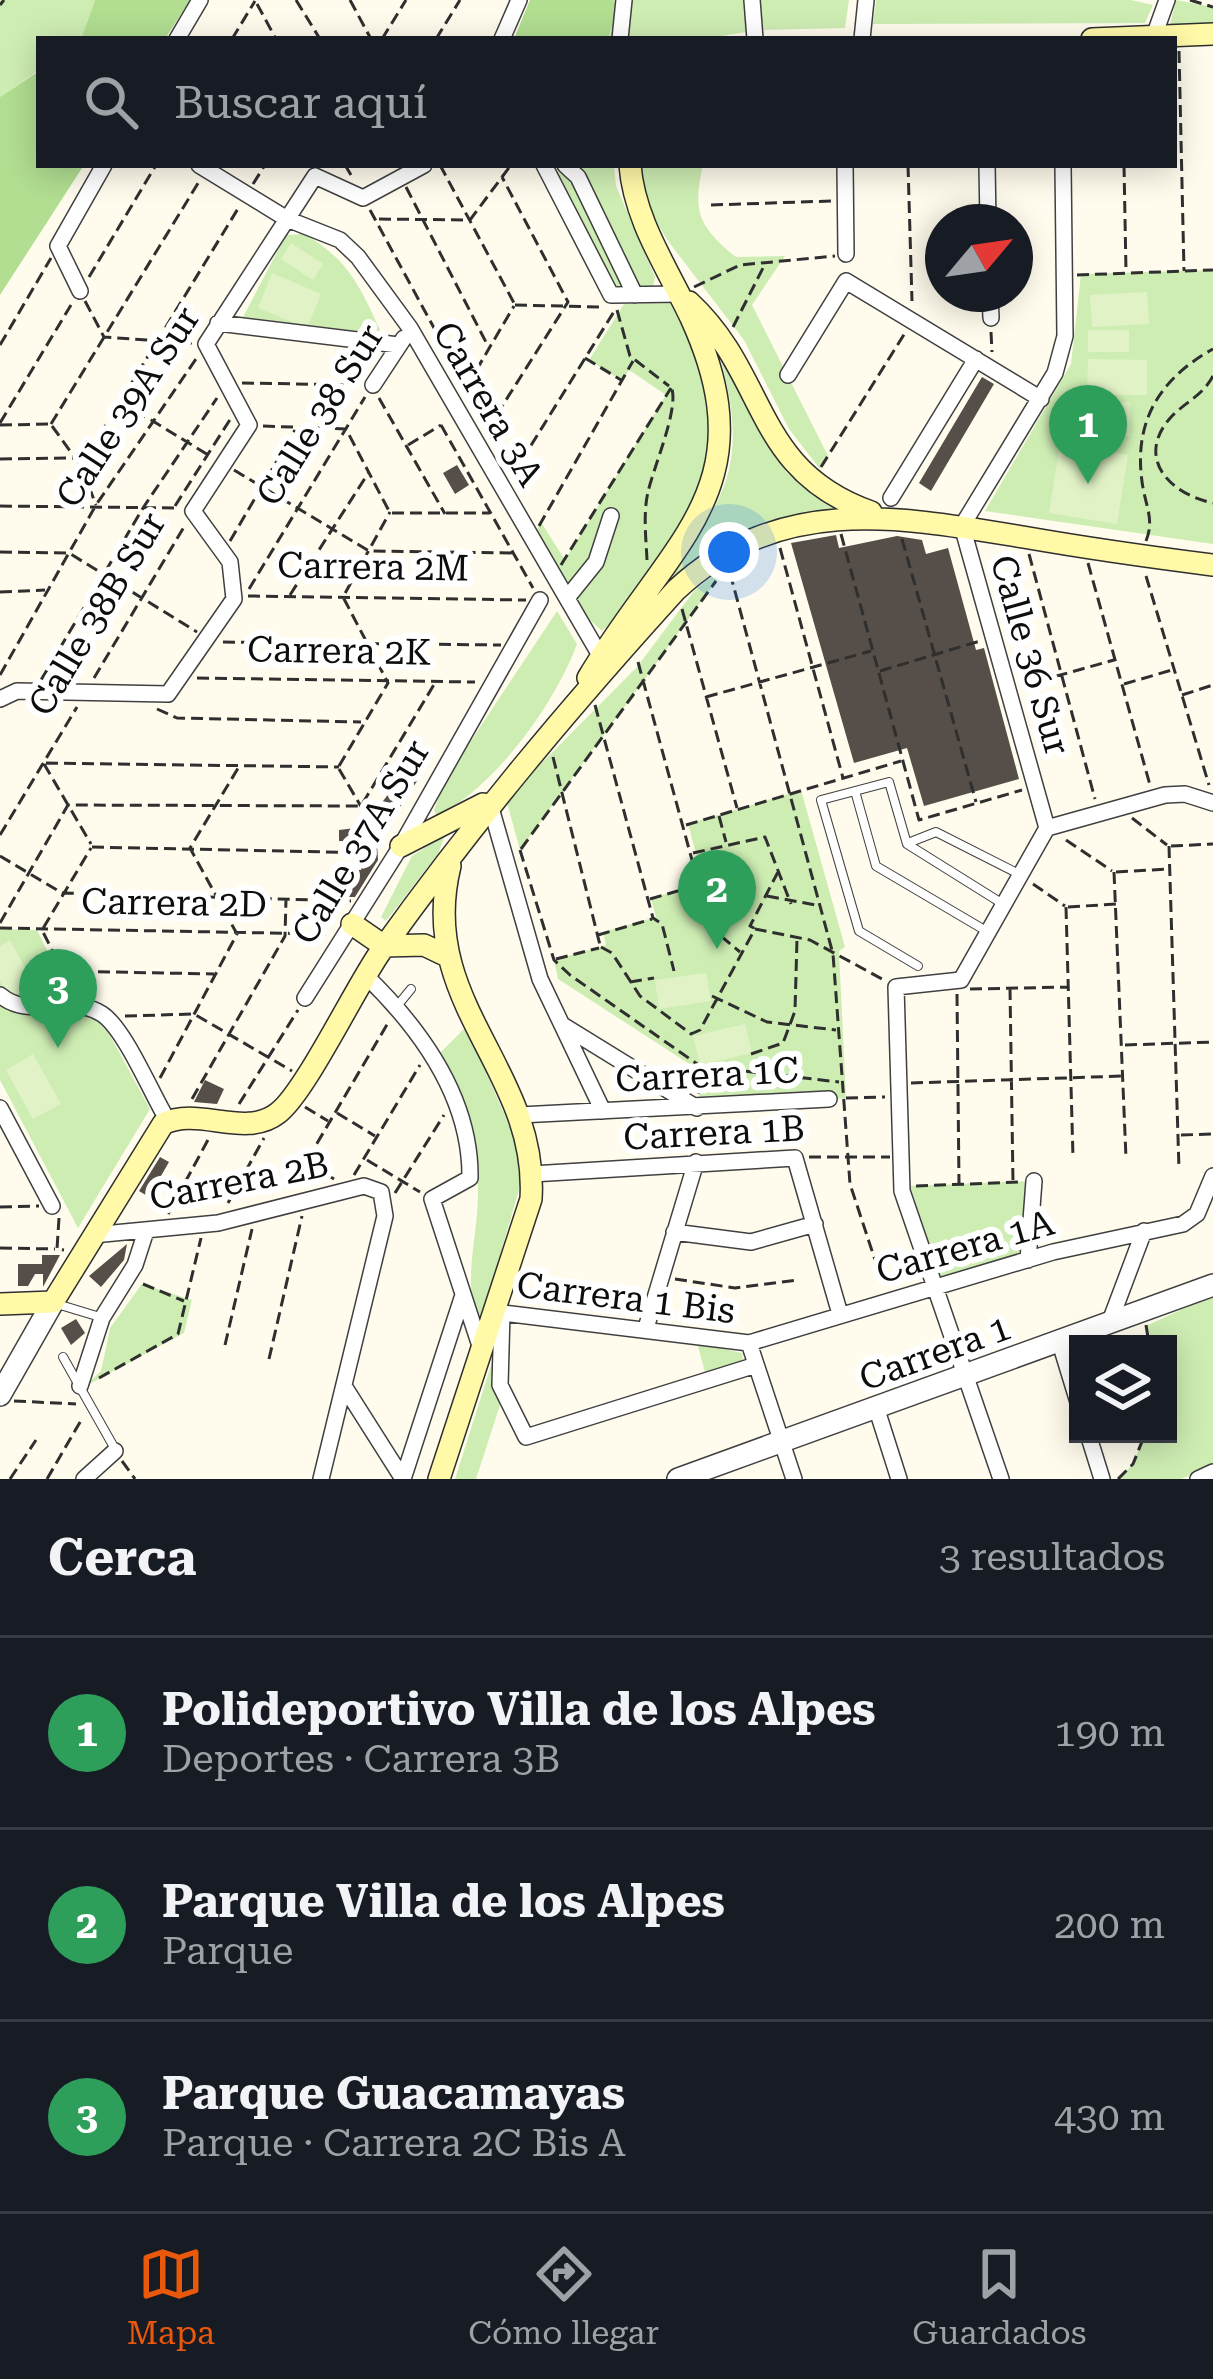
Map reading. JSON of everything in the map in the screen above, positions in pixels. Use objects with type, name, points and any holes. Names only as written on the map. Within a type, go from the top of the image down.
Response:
[{"type":"main road","points":[[1177,37],[1213,34]]},
{"type":"main road","points":[[631,168],[638,208],[685,291],[727,343],[778,444],[799,471],[839,500],[962,526],[1213,565]]},
{"type":"main road","points":[[570,707],[702,507],[722,446],[716,380],[685,291]]},
{"type":"main road","points":[[394,850],[489,801],[570,707],[705,565],[776,531],[889,512]]},
{"type":"main road","name":"Calle 37A Sur","points":[[283,1107],[384,946],[489,801]]},
{"type":"main road","points":[[439,1479],[481,1349],[498,1313],[531,1199],[532,1174],[520,1114],[446,956],[441,903],[454,852]]},
{"type":"main road","points":[[354,921],[384,946],[424,945],[446,956]]},
{"type":"main road","points":[[0,1304],[53,1302],[149,1140],[177,1115],[255,1123],[283,1107]]},
{"type":"street","points":[[179,36],[200,0]]},
{"type":"street","points":[[503,36],[519,0]]},
{"type":"street","points":[[620,36],[624,0]]},
{"type":"street","points":[[752,0],[755,36]]},
{"type":"street","points":[[862,36],[866,0]]},
{"type":"street","points":[[1167,0],[1170,36]]},
{"type":"street","points":[[80,291],[58,246],[102,168]]},
{"type":"street","name":"Carrera 3A","points":[[205,168],[287,219],[340,240],[410,328],[601,657]]},
{"type":"street","points":[[312,171],[363,197],[418,168]]},
{"type":"street","points":[[546,168],[614,302],[635,295],[685,291]]},
{"type":"street","points":[[568,168],[578,177],[635,295]]},
{"type":"street","points":[[844,168],[846,254]]},
{"type":"street","points":[[987,168],[988,204]]},
{"type":"street","name":"Calle 36 Sur","points":[[1047,828],[962,526],[1041,399],[1065,336],[1063,168]]},
{"type":"street","name":"Calle 39A Sur","points":[[206,344],[287,219],[312,171]]},
{"type":"street","points":[[788,375],[846,281],[1041,399]]},
{"type":"street","points":[[991,312],[991,318]]},
{"type":"street","points":[[218,323],[398,345]]},
{"type":"street","name":"Calle 38 Sur","points":[[373,386],[410,328]]},
{"type":"street","points":[[206,344],[249,425]]},
{"type":"street","points":[[889,512],[976,359]]},
{"type":"street","name":"Calle 38B Sur","points":[[194,512],[214,458],[249,425]]},
{"type":"street","name":"Carrera 2M","points":[[194,512],[224,552],[240,597]]},
{"type":"street","points":[[567,598],[596,562],[611,516]]},
{"type":"street","points":[[3,696],[33,692],[168,694],[240,597]]},
{"type":"street","name":"Calle 37A Sur","points":[[305,998],[540,600]]},
{"type":"street","points":[[1000,1479],[901,1187],[896,987],[957,986],[1047,828],[1154,798],[1185,794],[1213,800]]},
{"type":"street","points":[[489,801],[529,949],[603,1111]]},
{"type":"street","points":[[365,975],[397,1006],[428,1052],[454,1098],[469,1143],[470,1178],[432,1198],[481,1349]]},
{"type":"street","points":[[4,999],[80,1006],[105,1017],[151,1093],[177,1115]]},
{"type":"street","points":[[562,1024],[699,1109]]},
{"type":"street","name":"Carrera 1C","points":[[520,1114],[699,1109],[837,1098]]},
{"type":"street","points":[[0,1108],[52,1206]]},
{"type":"street","points":[[795,1158],[841,1314]]},
{"type":"street","name":"Carrera 1B","points":[[532,1174],[795,1158]]},
{"type":"street","points":[[646,1328],[696,1162]]},
{"type":"street","name":"Carrera 1A","points":[[749,1343],[932,1286],[1183,1224],[1198,1214],[1213,1176]]},
{"type":"street","points":[[1028,1260],[1034,1181]]},
{"type":"street","name":"Carrera 2B","points":[[93,1235],[211,1224],[368,1186],[379,1190],[386,1204]]},
{"type":"street","points":[[321,1479],[386,1204]]},
{"type":"street","points":[[674,1232],[751,1242],[815,1224]]},
{"type":"street","points":[[80,1387],[102,1318],[153,1230]]},
{"type":"street","points":[[1109,1324],[1144,1231]]},
{"type":"street","name":"Carrera 1","points":[[686,1478],[1213,1285]]},
{"type":"street","points":[[403,1479],[462,1298]]},
{"type":"street","points":[[0,1397],[53,1302]]},
{"type":"street","name":"Carrera 1 Bis","points":[[749,1343],[498,1313],[500,1384],[526,1437],[756,1365]]},
{"type":"street","points":[[749,1343],[794,1479]]},
{"type":"street","points":[[1060,1343],[1069,1372]]},
{"type":"street","points":[[344,1386],[403,1479]]},
{"type":"street","points":[[877,1410],[899,1479]]},
{"type":"street","points":[[1091,1443],[1102,1479]]},
{"type":"street","points":[[84,1479],[115,1450]]},
{"type":"street","points":[[1198,1479],[1213,1472]]},
{"type":"lane","points":[[918,965],[859,931],[821,800],[889,782],[907,844],[1003,904]]},
{"type":"lane","points":[[855,791],[876,866],[988,932]]},
{"type":"lane","points":[[907,844],[936,832],[1019,874]]},
{"type":"lane","points":[[397,1006],[411,989]]},
{"type":"lane","points":[[53,1302],[102,1318]]},
{"type":"lane","points":[[63,1357],[115,1450]]},
{"type":"path","points":[[234,36],[255,0]]},
{"type":"path","points":[[255,0],[274,36]]},
{"type":"path","points":[[296,0],[318,36]]},
{"type":"path","points":[[384,36],[406,0]]},
{"type":"path","points":[[438,36],[460,0]]},
{"type":"path","points":[[1190,0],[1213,7]]},
{"type":"path","points":[[352,1],[370,36]]},
{"type":"path","points":[[1177,154],[1184,271]]},
{"type":"path","points":[[51,424],[202,168]]},
{"type":"path","points":[[81,466],[263,168]]},
{"type":"path","name":"Carrera 3A","points":[[347,168],[466,387],[489,348]]},
{"type":"path","points":[[442,168],[515,305]]},
{"type":"path","points":[[470,220],[509,168]]},
{"type":"path","points":[[816,475],[912,321],[908,168]]},
{"type":"path","points":[[1124,168],[1126,273]]},
{"type":"path","points":[[400,177],[489,348]]},
{"type":"path","points":[[502,177],[568,302]]},
{"type":"path","points":[[711,206],[845,201]]},
{"type":"path","points":[[375,219],[470,220]]},
{"type":"path","points":[[0,345],[58,246]]},
{"type":"path","points":[[685,291],[740,265],[846,254]]},
{"type":"path","points":[[729,337],[744,297],[765,265]]},
{"type":"path","points":[[1065,275],[1213,270]]},
{"type":"path","points":[[80,291],[104,337]]},
{"type":"path","points":[[478,445],[568,302]]},
{"type":"path","points":[[515,305],[614,302]]},
{"type":"path","points":[[504,490],[614,302]]},
{"type":"path","points":[[614,302],[633,361],[671,388],[674,409],[662,433],[647,496],[647,586]]},
{"type":"path","points":[[489,348],[515,305]]},
{"type":"path","points":[[991,318],[992,369]]},
{"type":"path","points":[[104,337],[206,344]]},
{"type":"path","name":"Calle 39A Sur","points":[[0,675],[96,505],[157,423],[206,344]]},
{"type":"path","points":[[1145,545],[1153,523],[1140,467],[1139,435],[1147,411],[1168,385],[1213,349]]},
{"type":"path","points":[[584,358],[622,381]]},
{"type":"path","points":[[532,538],[633,361]]},
{"type":"path","points":[[1213,376],[1205,391],[1163,428],[1156,439],[1156,460],[1174,490],[1213,503]]},
{"type":"path","points":[[33,692],[143,508],[226,382],[373,386],[445,514]]},
{"type":"path","name":"Calle 38 Sur","points":[[240,597],[373,386]]},
{"type":"path","points":[[554,577],[671,388]]},
{"type":"path","points":[[120,400],[369,551],[513,553]]},
{"type":"path","points":[[0,506],[174,507],[214,458],[238,405]]},
{"type":"path","points":[[0,424],[51,424]]},
{"type":"path","points":[[51,424],[81,466],[96,505]]},
{"type":"path","points":[[249,425],[346,428],[390,512]]},
{"type":"path","points":[[406,446],[441,425],[540,600]]},
{"type":"path","points":[[224,552],[296,429]]},
{"type":"path","points":[[0,459],[76,458]]},
{"type":"path","points":[[290,596],[370,471]]},
{"type":"path","name":"Calle 38B Sur","points":[[0,835],[194,512]]},
{"type":"path","points":[[390,512],[490,513]]},
{"type":"path","points":[[339,767],[388,683],[343,597],[390,512]]},
{"type":"path","points":[[889,512],[976,803]]},
{"type":"path","points":[[838,524],[919,820],[1036,786]]},
{"type":"path","points":[[777,537],[843,778]]},
{"type":"path","points":[[0,552],[69,553],[208,639],[515,645]]},
{"type":"path","points":[[1029,554],[1098,813]]},
{"type":"path","points":[[1087,560],[1154,798]]},
{"type":"path","points":[[508,866],[728,565],[833,954],[837,1098],[850,1184],[876,1263]]},
{"type":"path","points":[[1144,568],[1213,800]]},
{"type":"path","points":[[0,592],[47,590]]},
{"type":"path","name":"Carrera 2M","points":[[240,597],[540,600]]},
{"type":"path","points":[[679,599],[737,810]]},
{"type":"path","points":[[878,671],[993,637]]},
{"type":"path","points":[[706,697],[872,651]]},
{"type":"path","points":[[636,654],[710,923],[742,952]]},
{"type":"path","points":[[1007,689],[1114,659]]},
{"type":"path","points":[[1122,684],[1173,670]]},
{"type":"path","name":"Carrera 2K","points":[[183,678],[494,681]]},
{"type":"path","name":"Calle 37A Sur","points":[[361,806],[435,683]]},
{"type":"path","points":[[1180,695],[1213,685]]},
{"type":"path","points":[[141,697],[178,718],[365,722]]},
{"type":"path","points":[[592,697],[653,918],[662,924],[674,970]]},
{"type":"path","points":[[548,734],[601,947],[660,1014],[691,1034],[699,1032],[755,929]]},
{"type":"path","points":[[684,825],[902,760]]},
{"type":"path","points":[[43,763],[339,767]]},
{"type":"path","points":[[43,763],[92,847]]},
{"type":"path","points":[[190,848],[240,765]]},
{"type":"path","points":[[339,767],[394,850]]},
{"type":"path","points":[[68,805],[361,806]]},
{"type":"path","points":[[0,926],[68,805]]},
{"type":"path","points":[[1119,808],[1169,846],[1213,844]]},
{"type":"path","points":[[719,814],[727,844]]},
{"type":"path","points":[[1047,828],[1114,872],[1170,869]]},
{"type":"path","points":[[691,854],[765,837],[791,904]]},
{"type":"path","points":[[1169,846],[1179,1168]]},
{"type":"path","points":[[92,847],[394,850]]},
{"type":"path","points":[[80,1006],[42,930],[92,847]]},
{"type":"path","points":[[151,1093],[238,934],[190,848]]},
{"type":"path","points":[[520,850],[554,960],[700,1066],[840,1082]]},
{"type":"path","points":[[0,856],[62,893],[286,897],[354,921]]},
{"type":"path","points":[[779,870],[750,926],[797,938],[896,987]]},
{"type":"path","points":[[1114,872],[1125,1045],[1126,1157]]},
{"type":"path","points":[[1019,874],[1066,907],[1116,904]]},
{"type":"path","points":[[648,900],[700,885]]},
{"type":"path","points":[[766,895],[791,904],[820,905]]},
{"type":"path","points":[[177,1115],[285,936],[286,897]]},
{"type":"path","points":[[1066,907],[1072,1156]]},
{"type":"path","points":[[598,935],[653,918]]},
{"type":"path","name":"Carrera 2D","points":[[0,926],[285,936],[354,921]]},
{"type":"path","points":[[751,1054],[782,1045],[795,1011],[797,938]]},
{"type":"path","points":[[554,960],[601,947]]},
{"type":"path","points":[[62,970],[216,974]]},
{"type":"path","points":[[628,982],[654,978]]},
{"type":"path","points":[[959,1184],[957,986],[1070,987]]},
{"type":"path","points":[[1010,988],[1013,1182]]},
{"type":"path","points":[[715,997],[755,1019],[786,1027],[836,1030]]},
{"type":"path","name":"Calle 37A Sur","points":[[153,1230],[305,998]]},
{"type":"path","points":[[397,1006],[306,1162],[347,1186],[428,1052]]},
{"type":"path","points":[[105,1017],[194,1014],[303,1078]]},
{"type":"path","points":[[1125,1045],[1213,1042]]},
{"type":"path","points":[[699,1109],[700,1066]]},
{"type":"path","name":"Carrera 1C","points":[[837,1098],[958,1081],[1126,1076]]},
{"type":"path","points":[[386,1204],[454,1098]]},
{"type":"path","points":[[80,1387],[178,1334],[211,1224],[283,1107],[329,1122]]},
{"type":"path","points":[[335,1112],[377,1137]]},
{"type":"path","points":[[1180,1136],[1213,1134]]},
{"type":"path","name":"Carrera 1B","points":[[795,1158],[900,1156]]},
{"type":"path","name":"Carrera 2B","points":[[364,1159],[432,1198]]},
{"type":"path","points":[[901,1187],[1034,1181]]},
{"type":"path","points":[[269,1359],[305,1203]]},
{"type":"path","points":[[0,1208],[52,1206],[59,1216],[57,1249]]},
{"type":"path","points":[[225,1345],[255,1216]]},
{"type":"path","points":[[0,1248],[71,1253]]},
{"type":"path","points":[[662,1276],[735,1288],[797,1280]]},
{"type":"path","points":[[126,1280],[186,1301]]},
{"type":"path","points":[[0,1397],[90,1405],[47,1479]]},
{"type":"path","points":[[0,1472],[11,1479],[36,1440]]},
{"type":"path","points":[[1118,1479],[1132,1464],[1140,1443]]},
{"type":"path","points":[[115,1450],[135,1479]]},
{"type":"green space","points":[[0,0],[95,0],[82,36],[36,36],[36,72],[0,97]]},
{"type":"green space","points":[[95,0],[190,0],[167,36],[82,36]]},
{"type":"green space","points":[[530,0],[849,0],[845,28],[758,30],[721,36],[515,36]]},
{"type":"green space","points":[[530,0],[613,0],[617,14],[608,36],[515,36]]},
{"type":"green space","points":[[876,0],[1131,0],[1153,5],[1145,23],[873,24]]},
{"type":"green space","points":[[1176,0],[1213,7],[1213,24],[1170,25]]},
{"type":"green space","points":[[36,73],[36,168],[82,168],[0,295],[0,97]]},
{"type":"green space","points":[[551,168],[573,182],[628,291],[612,288]]},
{"type":"green space","points":[[579,168],[614,168],[616,186],[655,277],[653,287],[638,286]]},
{"type":"green space","points":[[638,168],[702,168],[699,207],[714,237],[736,257],[785,256],[752,305],[828,456],[820,469],[789,429],[744,340],[650,211]]},
{"type":"green space","points":[[304,234],[343,265],[382,334],[243,317],[286,235]]},
{"type":"green space","points":[[291,243],[323,264],[313,280],[281,259]]},
{"type":"green space","points":[[1213,270],[1213,544],[985,511],[1071,364],[1081,274]]},
{"type":"green space","points":[[272,273],[321,294],[307,328],[258,308]]},
{"type":"green space","points":[[1147,292],[1149,324],[1092,327],[1090,295]]},
{"type":"green space","points":[[672,303],[708,396],[712,453],[686,519],[615,620],[602,631],[583,614],[537,530],[541,522],[565,560],[666,395],[629,370],[622,381],[589,360],[624,304]]},
{"type":"green space","points":[[1088,330],[1129,330],[1129,352],[1088,352]]},
{"type":"green space","points":[[716,342],[786,472],[838,508],[782,519],[644,611],[693,542],[724,487],[733,427]]},
{"type":"green space","points":[[1088,359],[1147,360],[1147,395],[1087,395]]},
{"type":"green space","points":[[1072,402],[1130,402],[1130,436],[1073,436]]},
{"type":"green space","points":[[1060,445],[1128,455],[1117,524],[1049,513]]},
{"type":"green space","points":[[730,562],[520,850],[506,799],[637,667],[694,591]]},
{"type":"green space","points":[[557,611],[577,644],[554,692],[501,765],[437,816],[434,810],[445,780]]},
{"type":"green space","points":[[801,790],[845,947],[839,951],[846,1098],[700,1109],[697,1069],[558,979],[554,960],[606,945],[603,932],[656,917],[651,898],[704,883],[688,824]]},
{"type":"green space","points":[[445,835],[438,854],[386,921],[381,917],[412,856]]},
{"type":"green space","points":[[0,929],[37,930],[78,1013],[100,1017],[150,1109],[78,1228],[0,1080]]},
{"type":"green space","points":[[10,940],[34,985],[9,998],[0,981],[0,946]]},
{"type":"green space","points":[[706,973],[711,1001],[659,1009],[655,980]]},
{"type":"green space","points":[[745,1024],[752,1053],[700,1065],[693,1036]]},
{"type":"green space","points":[[466,1027],[514,1136],[523,1176],[479,1327],[471,1291],[478,1206],[475,1152],[440,1053]]},
{"type":"green space","points":[[33,1054],[61,1104],[33,1119],[6,1070]]},
{"type":"green space","points":[[1032,1181],[1024,1255],[941,1280],[910,1186]]},
{"type":"green space","points":[[142,1284],[192,1300],[184,1333],[84,1387],[101,1371],[110,1328]]},
{"type":"green space","points":[[1213,1295],[1213,1466],[1181,1479],[1118,1479],[1133,1464],[1141,1443],[1177,1443],[1177,1335],[1148,1335],[1146,1326]]},
{"type":"green space","points":[[697,1343],[742,1353],[743,1361],[705,1372]]},
{"type":"green space","points":[[495,1353],[502,1399],[476,1479],[455,1479]]},
{"type":"building","points":[[982,377],[994,384],[931,491],[919,483]]},
{"type":"building","points":[[457,465],[469,485],[455,494],[443,473]]},
{"type":"building","points":[[836,535],[839,548],[897,536],[922,540],[926,554],[948,548],[976,650],[984,648],[1019,779],[924,806],[907,748],[854,763],[791,543]]},
{"type":"building","points":[[405,772],[417,781],[377,843],[378,860],[355,897],[345,897],[346,884],[354,884],[353,870],[361,870],[361,841],[339,841],[339,830],[380,825],[374,813]]},
{"type":"building","points":[[205,1080],[224,1089],[217,1104],[194,1102]]},
{"type":"building","points":[[160,1157],[169,1162],[149,1197],[139,1191]]},
{"type":"building","points":[[127,1244],[124,1260],[101,1287],[89,1276]]},
{"type":"building","points":[[42,1255],[60,1255],[43,1287],[43,1274],[35,1274],[28,1286],[18,1286],[18,1264],[42,1264]]},
{"type":"building","points":[[76,1319],[85,1333],[71,1345],[61,1328]]},
{"type":"place","name":"Polideportivo Villa de los Alpes","points":[[1088,484]]},
{"type":"place","name":"Parque Villa de los Alpes","points":[[717,949]]},
{"type":"place","name":"Parque Guacamayas","points":[[58,1048]]}]
